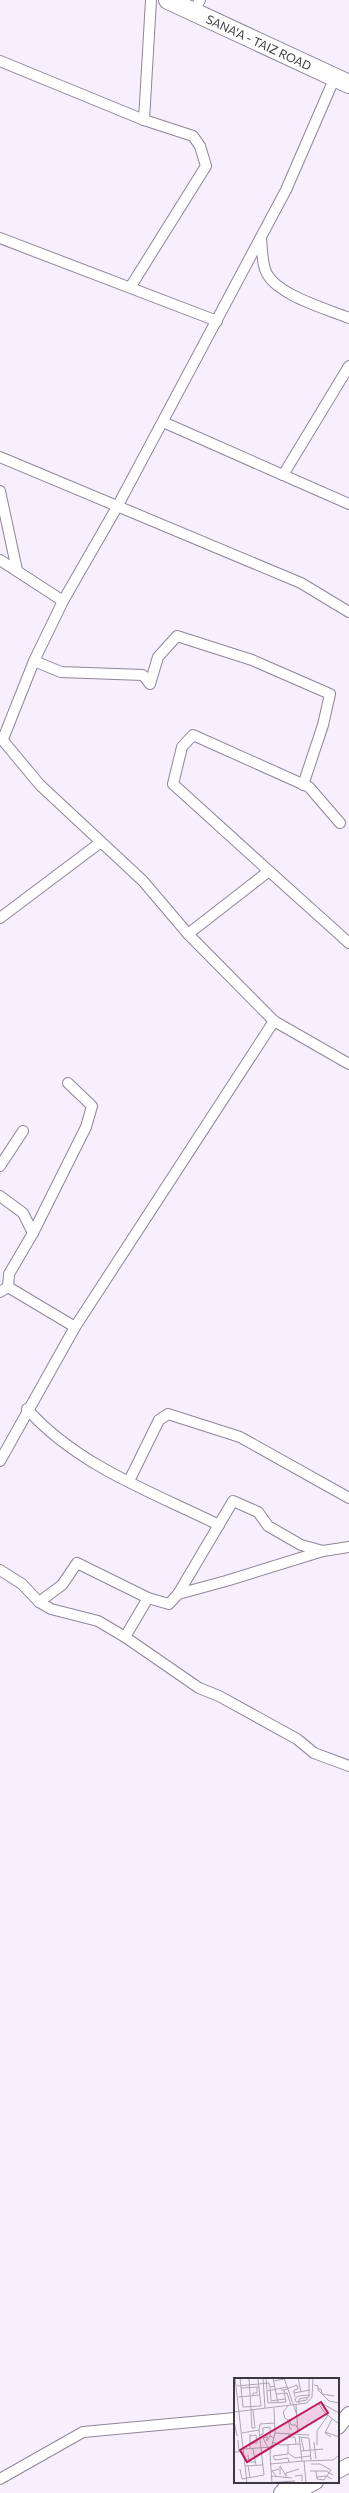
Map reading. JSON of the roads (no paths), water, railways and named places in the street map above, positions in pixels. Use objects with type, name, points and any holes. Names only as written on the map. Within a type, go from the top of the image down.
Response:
[{"type":"highway","name":"SANA'A - TAIZ ROAD","points":[[168,0],[197,6],[342,80]]},
{"type":"street","points":[[144,120],[151,0]]},
{"type":"street","points":[[0,61],[144,120],[192,136],[200,146],[206,166],[131,286]]},
{"type":"street","points":[[342,80],[286,190],[163,422],[117,507],[63,601],[34,661],[1,738],[40,785],[143,881],[188,934],[274,1021],[349,1064]]},
{"type":"street","points":[[0,238],[131,286],[217,321]]},
{"type":"street","points":[[260,239],[265,270],[273,283],[295,296],[349,318]]},
{"type":"street","points":[[283,475],[349,366]]},
{"type":"street","points":[[163,422],[349,504]]},
{"type":"street","points":[[0,456],[117,507],[301,583],[349,612]]},
{"type":"street","points":[[0,491],[17,570]]},
{"type":"street","points":[[0,560],[63,601]]},
{"type":"street","points":[[34,661],[61,672],[143,675],[150,684],[158,657],[177,636],[252,660],[330,694],[323,726],[303,785]]},
{"type":"street","points":[[340,822],[309,788],[303,785],[193,735],[182,747],[173,784],[349,943]]},
{"type":"street","points":[[0,918],[101,842]]},
{"type":"street","points":[[188,934],[269,871]]},
{"type":"street","points":[[0,1461],[27,1409],[75,1327],[274,1021]]},
{"type":"street","points":[[68,1083],[92,1106],[86,1127],[33,1233],[9,1274],[4,1290],[75,1327]]},
{"type":"street","points":[[0,1166],[23,1131]]},
{"type":"street","points":[[0,1196],[23,1213],[33,1233]]},
{"type":"street","points":[[27,1409],[46,1430],[95,1465],[219,1525]]},
{"type":"street","points":[[129,1481],[159,1420],[168,1414],[240,1437],[349,1498]]},
{"type":"street","points":[[39,1602],[62,1585],[77,1563],[148,1598],[169,1604],[178,1594],[233,1501],[258,1512],[268,1526],[302,1545],[323,1551]]},
{"type":"street","points":[[178,1594],[323,1551],[349,1546]]},
{"type":"street","points":[[0,1570],[22,1584],[39,1602],[51,1609],[98,1621],[125,1637],[199,1688],[219,1696],[297,1739],[314,1753],[349,1766]]},
{"type":"street","points":[[125,1637],[148,1598]]},
{"type":"street","points":[[339,2426],[349,2414]]},
{"type":"street","points":[[0,2479],[83,2432],[234,2418]]},
{"type":"street","points":[[339,2470],[349,2465]]},
{"type":"street","points":[[281,2493],[290,2483]]},
{"type":"street","points":[[295,2493],[314,2483]]}]
